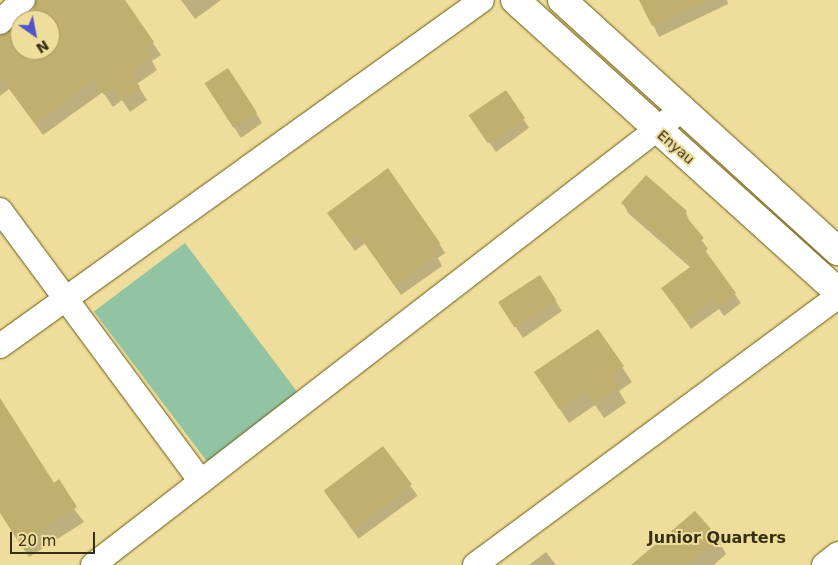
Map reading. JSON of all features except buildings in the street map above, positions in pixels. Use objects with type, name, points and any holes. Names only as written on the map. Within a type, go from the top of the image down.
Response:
[{"type":"street","points":[[0,22],[23,0]]},
{"type":"street","points":[[0,346],[482,0]]},
{"type":"street","name":"Enyau","points":[[515,0],[656,130],[838,292]]},
{"type":"street","points":[[562,0],[838,251]]},
{"type":"street","points":[[93,565],[683,109]]},
{"type":"street","points":[[0,210],[201,482]]},
{"type":"street","points":[[475,565],[838,296]]},
{"type":"street","points":[[824,565],[838,554]]},
{"type":"green space","points":[[185,243],[299,395],[208,463],[94,312]]},
{"type":"district","name":"Junior Quarters","points":[[717,538]]}]
